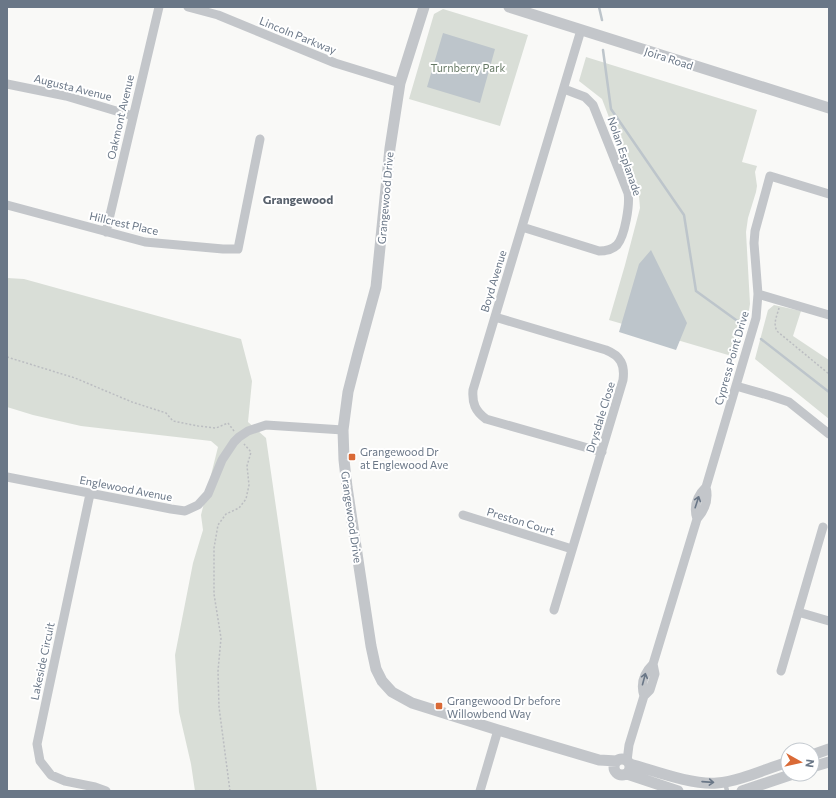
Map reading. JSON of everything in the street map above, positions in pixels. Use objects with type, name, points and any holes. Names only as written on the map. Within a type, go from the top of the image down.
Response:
[{"type":"street","name":"Oakmont Avenue","points":[[106,232],[132,116],[160,7]]},
{"type":"street","name":"Lincoln Parkway","points":[[188,7],[218,15],[335,63],[400,83]]},
{"type":"street","name":"Grangewood Drive","points":[[424,7],[400,83],[390,148],[376,287],[348,392],[343,430],[347,487],[371,646],[376,669],[382,681],[392,692],[412,703],[599,760],[623,765]]},
{"type":"street","name":"Joira Road","points":[[509,7],[829,108]]},
{"type":"street","name":"Boyd Avenue","points":[[581,30],[473,390],[472,399],[474,407],[486,419],[602,452]]},
{"type":"street","name":"Augusta Avenue","points":[[7,84],[66,96],[132,116]]},
{"type":"street","name":"Nolan Esplanade","points":[[522,228],[599,251],[612,249],[620,240],[629,204],[629,198],[625,186],[593,105],[585,97],[564,89]]},
{"type":"street","name":"Hillcrest Place","points":[[7,205],[145,242],[238,249],[260,139]]},
{"type":"street","name":"Cypress Point Drive","points":[[623,765],[644,696],[650,690],[655,674],[653,664],[697,519],[703,512],[708,496],[706,487],[756,318],[758,294],[754,243],[755,231],[770,176],[829,194]]},
{"type":"street","points":[[758,294],[829,315]]},
{"type":"street","name":"Drysdale Close","points":[[495,317],[606,350],[618,356],[623,366],[623,380],[554,610]]},
{"type":"street","points":[[736,386],[789,402],[829,434]]},
{"type":"street","name":"Englewood Avenue","points":[[7,477],[171,510],[185,511],[198,505],[208,494],[222,460],[239,437],[248,431],[266,425],[343,430]]},
{"type":"street","name":"Lakeside Circuit","points":[[90,494],[37,744],[40,761],[51,775],[65,781],[95,787],[106,791]]},
{"type":"street","name":"Preston Court","points":[[463,515],[572,549]]},
{"type":"street","points":[[780,671],[823,527]]},
{"type":"street","points":[[798,612],[829,621]]},
{"type":"street","points":[[480,791],[498,730]]},
{"type":"street","points":[[623,765],[726,786],[780,765]]},
{"type":"street","points":[[623,765],[678,791]]},
{"type":"street","points":[[742,791],[780,779]]},
{"type":"lane","points":[[767,769],[771,782]]},
{"type":"lane","points":[[678,791],[682,778]]},
{"type":"path","points":[[782,301],[776,320],[775,329],[781,336],[829,374]]},
{"type":"path","points":[[7,356],[75,378],[132,402],[166,413],[173,421],[216,428],[228,423],[251,452],[247,466],[249,485],[246,498],[239,508],[226,514],[218,525],[214,548],[214,594],[222,638],[218,671],[219,707],[230,791]]},
{"type":"green space","name":"Turnberry Park","points":[[443,9],[528,35],[500,126],[409,99],[434,14]]},
{"type":"green space","points":[[586,57],[757,110],[742,162],[757,166],[755,172],[757,186],[748,218],[746,232],[750,304],[748,316],[735,357],[609,320],[640,208],[639,196],[602,99],[579,81]]},
{"type":"green space","points":[[7,278],[24,279],[241,339],[252,381],[248,422],[266,438],[317,791],[195,791],[191,764],[179,712],[175,655],[193,563],[203,530],[201,515],[218,447],[211,441],[81,426],[33,415],[7,407]]},
{"type":"green space","points":[[774,305],[801,311],[793,336],[829,360],[829,419],[755,359],[768,310]]},
{"type":"shaded area","points":[[443,33],[495,49],[480,103],[427,87]]},
{"type":"shaded area","points":[[651,250],[687,323],[676,350],[619,332],[639,264]]},
{"type":"waterway","points":[[599,7],[602,20]]},
{"type":"waterway","points":[[603,50],[611,109],[684,215],[696,291],[743,325]]},
{"type":"waterway","points":[[761,339],[829,392]]},
{"type":"place","name":"Grangewood Dr at Englewood Ave","points":[[352,457]]},
{"type":"place","name":"Grangewood Dr before Willowbend Way","points":[[439,706]]},
{"type":"district","name":"Grangewood","points":[[298,199]]}]
